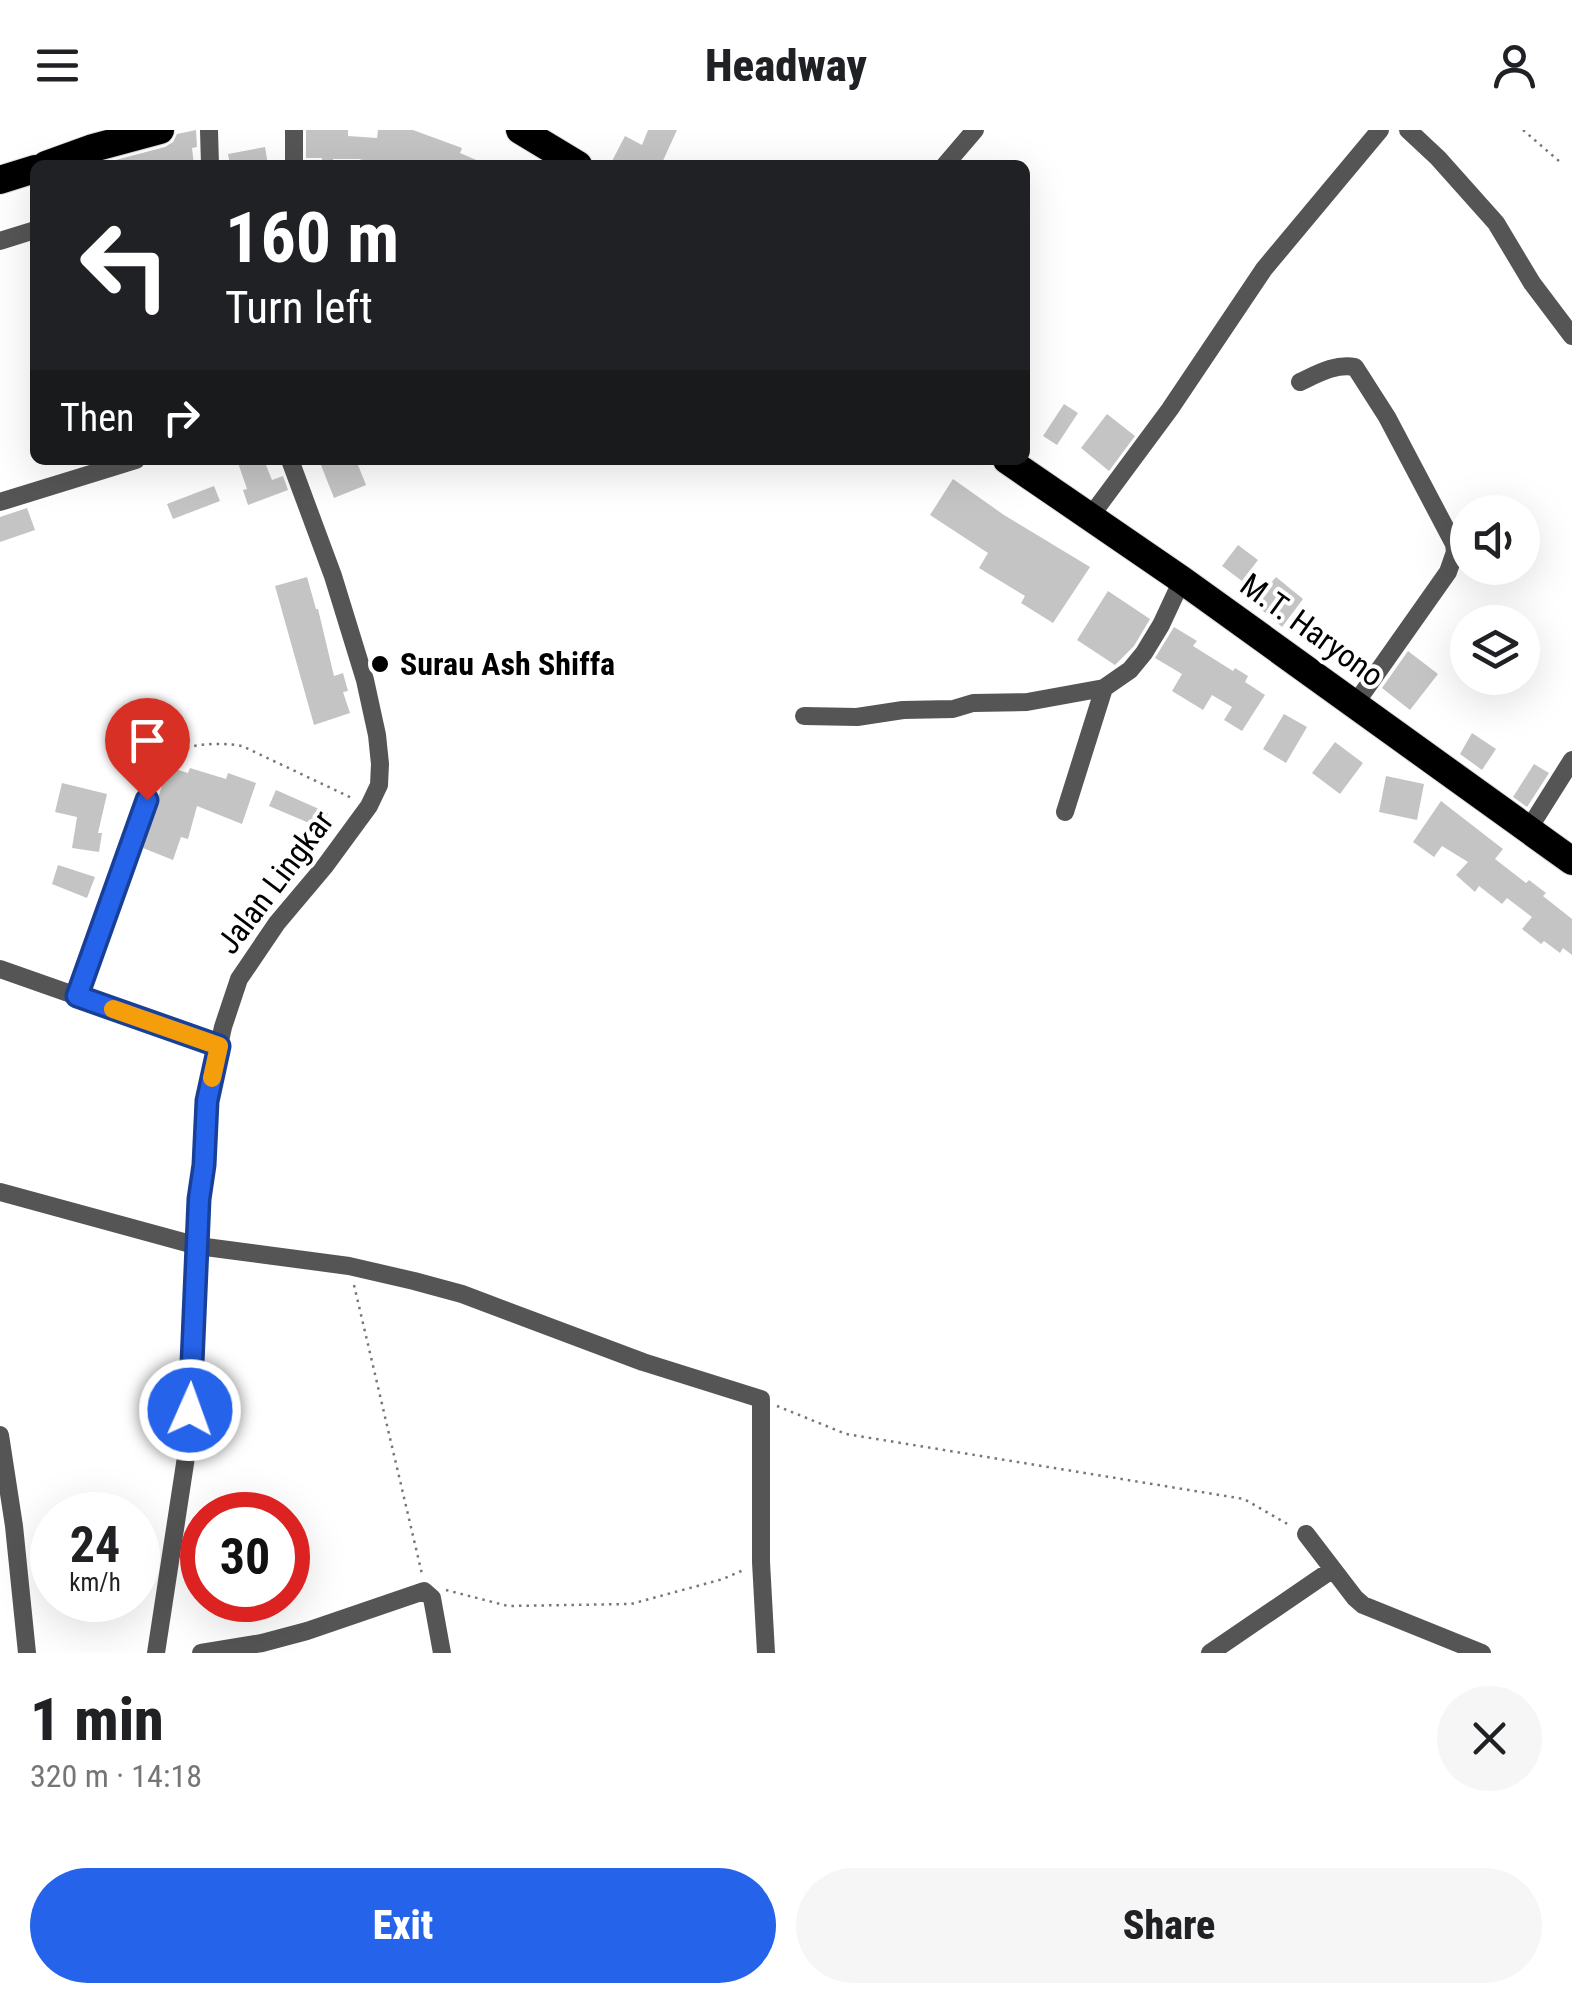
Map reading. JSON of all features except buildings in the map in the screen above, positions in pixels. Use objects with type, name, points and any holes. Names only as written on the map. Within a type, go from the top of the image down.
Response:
[{"type":"highway","points":[[58,160],[113,135],[160,130]]},
{"type":"highway","points":[[520,130],[570,160]]},
{"type":"highway","points":[[0,180],[30,170]]},
{"type":"highway","name":"M.T. Haryono","points":[[1014,465],[1182,580],[1572,861]]},
{"type":"street","points":[[208,130],[210,160]]},
{"type":"street","points":[[294,130],[294,160]]},
{"type":"street","points":[[949,160],[975,130]]},
{"type":"street","points":[[1090,517],[1170,409],[1264,268],[1380,130]]},
{"type":"street","points":[[1408,130],[1496,223],[1532,283],[1572,336]]},
{"type":"street","points":[[0,241],[30,232]]},
{"type":"street","points":[[1300,382],[1334,368],[1355,366],[1387,417],[1454,544],[1448,572],[1355,704]]},
{"type":"street","points":[[0,502],[120,465]]},
{"type":"street","name":"Jalan Lingkar","points":[[156,1653],[186,1457],[207,1101],[223,1027],[239,978],[369,806],[378,785],[377,735],[369,698],[334,576],[292,465]]},
{"type":"street","points":[[804,716],[857,717],[902,710],[953,709],[973,704],[1027,702],[1104,688],[1130,670],[1144,653],[1182,580]]},
{"type":"street","points":[[1065,812],[1104,688]]},
{"type":"street","points":[[1528,830],[1572,760]]},
{"type":"street","points":[[77,996],[147,800]]},
{"type":"street","points":[[0,969],[219,1046]]},
{"type":"street","points":[[0,1192],[198,1246],[349,1266],[462,1294],[643,1362],[761,1399],[761,1562],[766,1653]]},
{"type":"street","points":[[0,1435],[7,1528],[27,1653]]},
{"type":"street","points":[[1306,1534],[1363,1606],[1482,1653]]},
{"type":"street","points":[[1210,1653],[1333,1568]]},
{"type":"street","points":[[202,1653],[307,1631],[424,1587],[432,1598],[442,1653]]},
{"type":"path","points":[[1523,130],[1559,161]]},
{"type":"path","points":[[147,800],[166,759],[184,749],[222,742],[242,746],[369,806]]},
{"type":"path","points":[[349,1266],[424,1587],[508,1606],[632,1604],[723,1579],[761,1562]]},
{"type":"path","points":[[761,1399],[846,1434],[1244,1498],[1306,1534]]},
{"type":"slow traffic","points":[[113,1009],[219,1046],[212,1078]]},
{"type":"place","name":"Surau Ash Shiffa","points":[[380,664]]},
{"type":"route","points":[[147,800],[77,996],[219,1046],[207,1101],[199,1199],[190,1410]]}]
